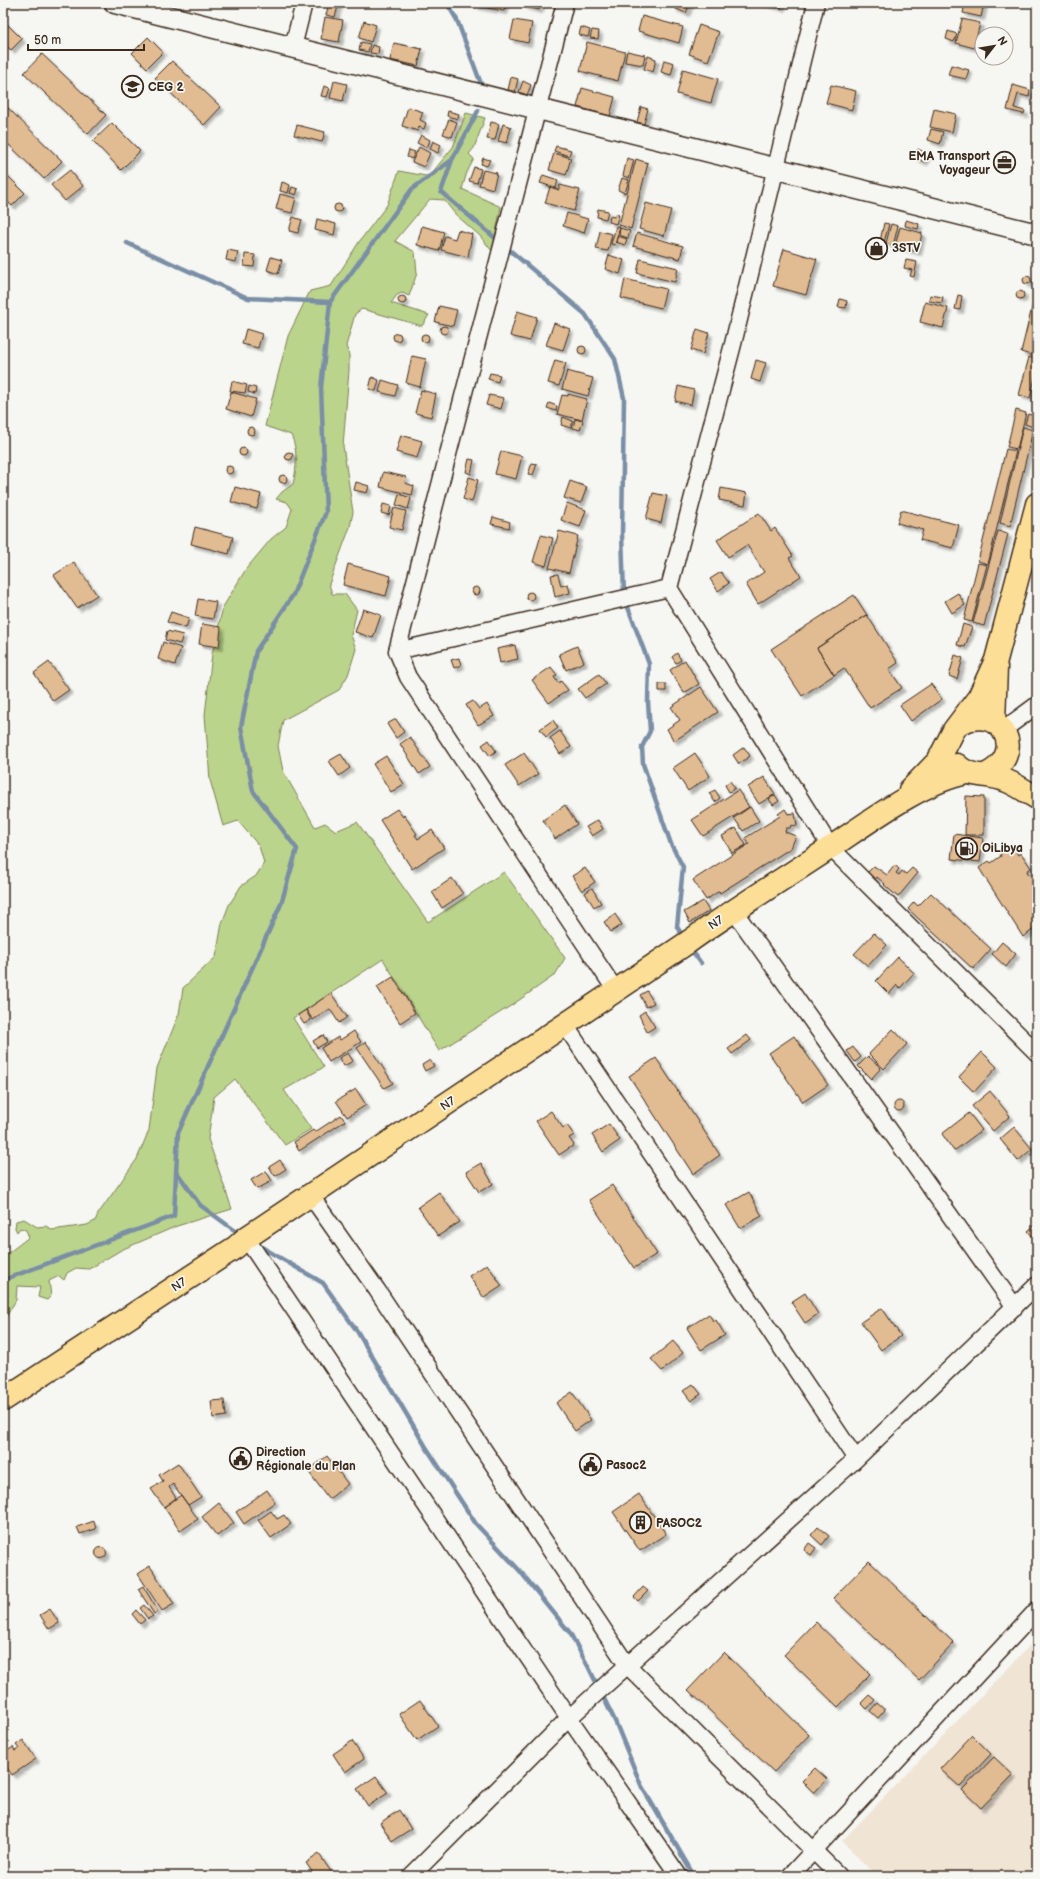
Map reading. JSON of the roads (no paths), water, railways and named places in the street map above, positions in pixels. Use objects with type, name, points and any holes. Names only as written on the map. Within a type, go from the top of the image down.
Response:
[{"type":"main road","points":[[892,807],[928,773],[938,761],[950,741],[954,730],[962,722],[979,697],[996,660],[1037,504]]},
{"type":"main road","points":[[996,660],[999,726]]},
{"type":"main road","points":[[892,807],[946,778],[996,770],[1004,762],[1008,751],[1008,740],[999,726],[984,717],[972,718],[962,722]]},
{"type":"main road","points":[[950,741],[950,753],[955,763],[963,771],[1007,780],[1037,798]]},
{"type":"main road","points":[[1008,751],[1018,770],[1037,795]]},
{"type":"main road","name":"N7","points":[[3,1400],[229,1252],[246,1238],[892,807]]},
{"type":"street","points":[[115,3],[1037,234]]},
{"type":"street","points":[[293,47],[304,3]]},
{"type":"street","points":[[565,3],[397,651],[408,677],[616,990]]},
{"type":"street","points":[[816,3],[733,344],[669,588],[831,848],[1037,1053]]},
{"type":"street","points":[[397,651],[669,588]]},
{"type":"street","points":[[999,726],[1037,705]]},
{"type":"street","points":[[734,911],[1015,1307]]},
{"type":"street","points":[[565,1025],[856,1459]]},
{"type":"street","points":[[311,1196],[377,1290],[627,1665],[839,1876]]},
{"type":"street","points":[[246,1238],[570,1718],[679,1876]]},
{"type":"street","points":[[411,1876],[570,1718],[856,1459],[1037,1285]]},
{"type":"street","points":[[790,1876],[1037,1610]]},
{"type":"waterway","points":[[447,3],[457,20],[483,89]]},
{"type":"waterway","points":[[3,1280],[174,1216],[178,1133],[281,904],[297,849],[253,791],[241,727],[256,651],[293,595],[326,512],[321,388],[330,302],[412,189],[452,160],[478,111]]},
{"type":"waterway","points":[[452,160],[441,192],[500,242]]},
{"type":"waterway","points":[[127,243],[248,298],[330,302]]},
{"type":"waterway","points":[[506,247],[585,314],[615,359],[624,398],[622,534],[624,595]]},
{"type":"waterway","points":[[626,602],[649,664],[648,702],[650,731],[642,747],[643,764],[671,844],[683,867],[677,927],[684,938]]},
{"type":"waterway","points":[[690,948],[701,963]]},
{"type":"waterway","points":[[176,1171],[200,1205],[241,1235]]},
{"type":"waterway","points":[[258,1245],[323,1283],[357,1331],[426,1447],[476,1524],[520,1571],[570,1633],[615,1721],[641,1785],[694,1876]]},
{"type":"place","name":"CEG 2","points":[[132,87]]},
{"type":"place","name":"EMA Transport Voyageur","points":[[1005,163]]},
{"type":"place","name":"3STV","points":[[876,248]]},
{"type":"place","name":"OiLibya","points":[[966,848]]},
{"type":"place","name":"Direction Régionale du Plan","points":[[240,1459]]},
{"type":"place","name":"Pasoc2","points":[[591,1465]]},
{"type":"place","name":"PASOC2","points":[[640,1523]]}]
